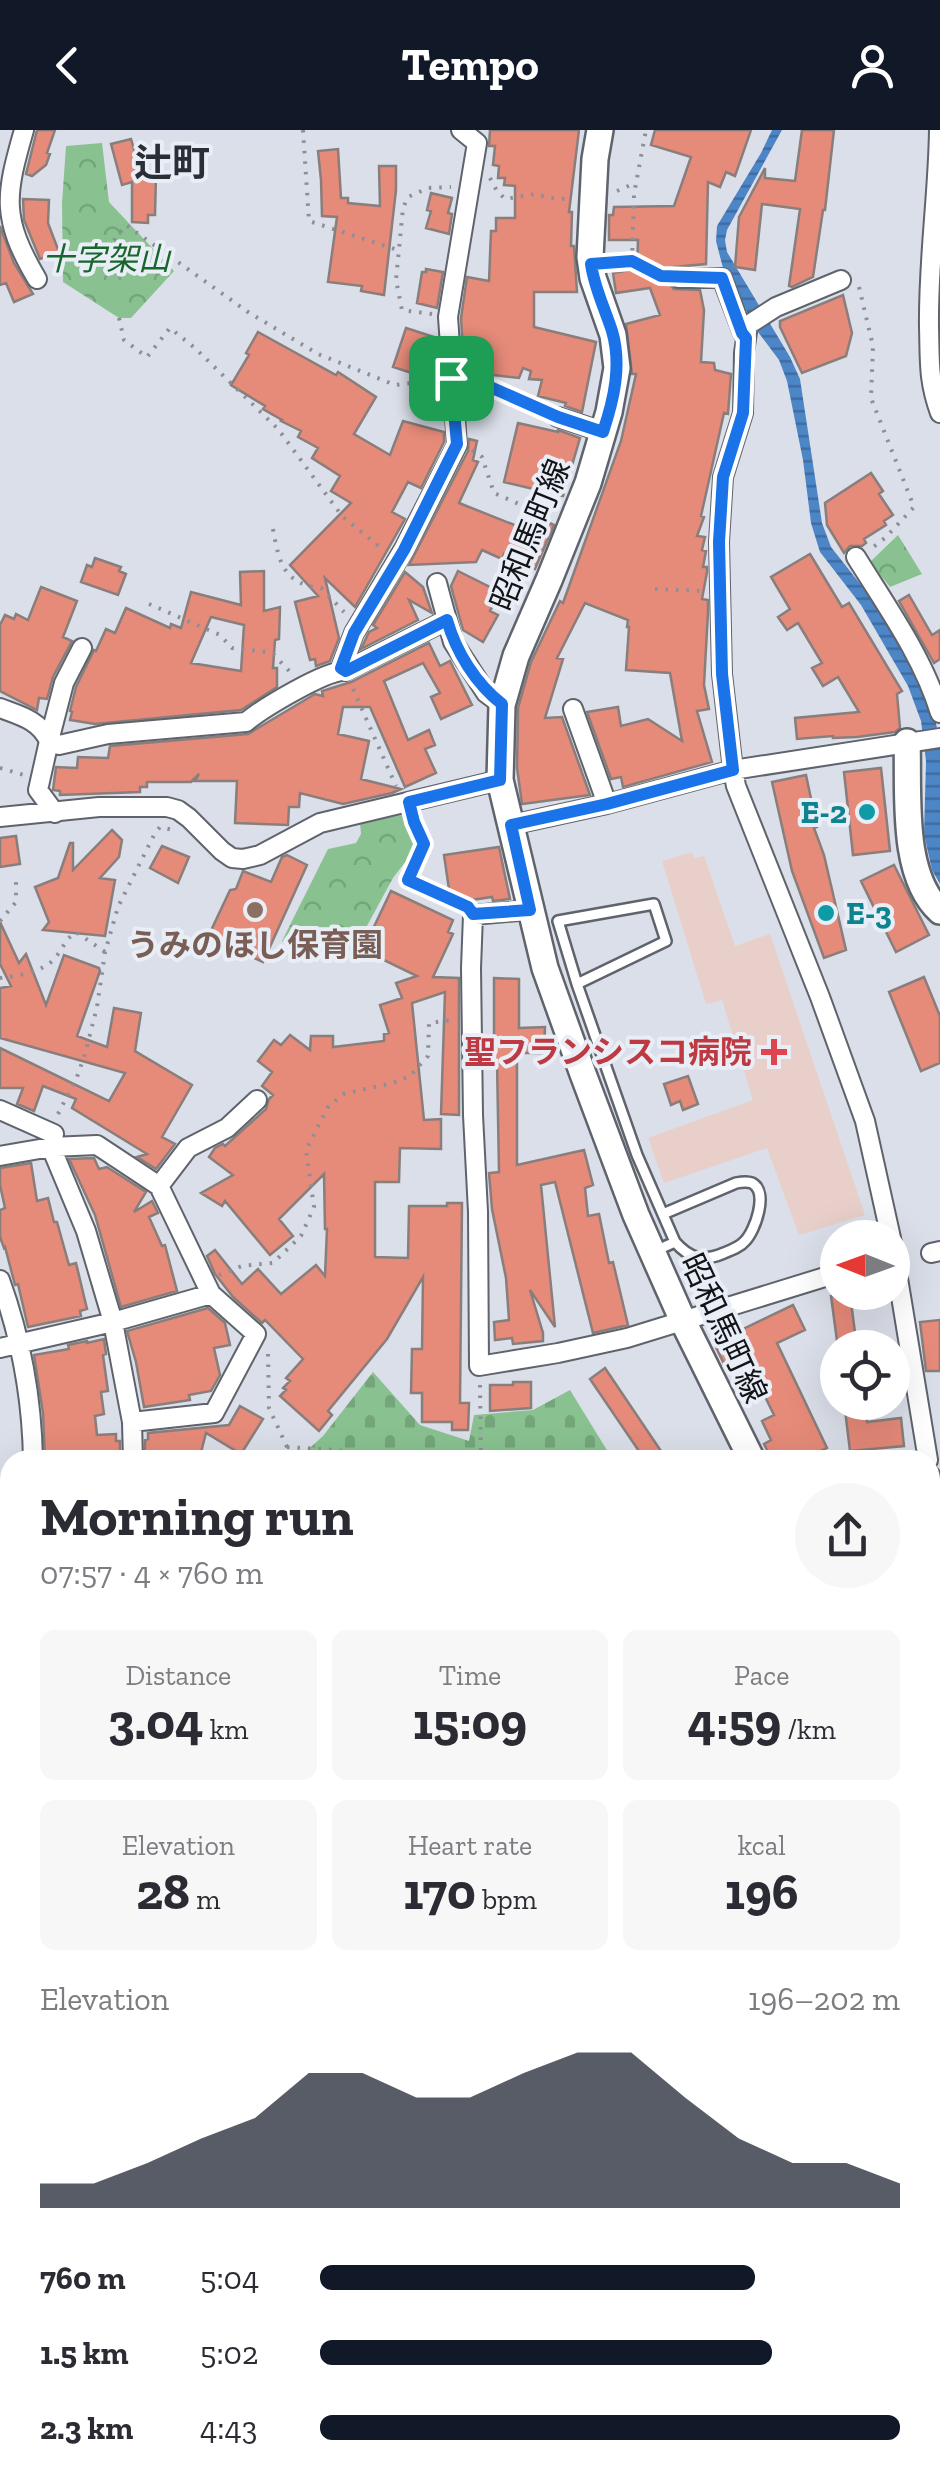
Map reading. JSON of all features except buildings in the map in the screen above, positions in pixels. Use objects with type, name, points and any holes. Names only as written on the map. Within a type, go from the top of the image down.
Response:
[{"type":"main road","name":"昭和馬町線","points":[[600,130],[595,159],[591,264],[613,335],[617,368],[610,412],[574,518],[516,656],[502,704],[500,780],[552,985],[629,1197],[664,1247],[683,1321],[747,1450]]},
{"type":"main road","points":[[911,742],[910,843],[932,903],[940,911]]},
{"type":"street","points":[[24,130],[5,183],[18,246],[37,279]]},
{"type":"street","points":[[346,671],[341,668],[357,626],[456,446],[448,317],[477,143],[461,130]]},
{"type":"street","points":[[939,130],[939,171],[928,276],[930,386],[940,412]]},
{"type":"street","points":[[679,278],[722,278],[742,333],[776,308],[841,280]]},
{"type":"street","points":[[747,331],[743,413],[723,477],[719,542],[722,674],[733,770],[865,1121],[887,1220]]},
{"type":"street","points":[[558,417],[603,432]]},
{"type":"street","points":[[856,557],[925,675],[940,713]]},
{"type":"street","points":[[437,584],[453,642],[486,692],[502,704]]},
{"type":"street","points":[[0,708],[31,719],[49,741],[59,745],[108,734],[246,722],[302,688],[338,670],[346,671],[447,620]]},
{"type":"street","points":[[55,813],[38,790],[64,683],[82,648]]},
{"type":"street","points":[[574,709],[607,804]]},
{"type":"street","points":[[511,825],[733,770],[940,738]]},
{"type":"street","points":[[0,817],[99,807],[166,807],[189,818],[222,852],[242,859],[260,855],[320,823],[500,780]]},
{"type":"street","points":[[530,910],[473,914],[470,968],[479,1366],[627,1338],[820,1279]]},
{"type":"street","points":[[159,1186],[188,1148],[227,1128],[258,1100]]},
{"type":"street","points":[[0,1110],[52,1140],[86,1230],[113,1322],[132,1422],[133,1450]]},
{"type":"street","points":[[0,1156],[52,1140],[97,1145],[159,1186],[208,1287],[256,1334],[214,1413],[132,1422]]},
{"type":"street","points":[[0,1280],[19,1344],[32,1417],[33,1450]]},
{"type":"street","points":[[0,1348],[113,1322],[208,1287]]},
{"type":"street","points":[[903,1310],[926,1450]]},
{"type":"lane","points":[[577,984],[666,940],[654,904],[558,921],[577,984],[637,1155],[663,1214],[664,1247],[700,1259],[716,1257],[743,1244],[758,1213],[760,1194],[749,1182],[736,1183],[663,1214]]},
{"type":"path","points":[[303,130],[308,220],[398,250]]},
{"type":"path","points":[[632,261],[634,194],[646,130]]},
{"type":"path","points":[[476,152],[497,191],[506,198],[536,194],[550,198]]},
{"type":"path","points":[[448,317],[402,310],[396,280],[404,208],[408,197],[428,188],[471,186]]},
{"type":"path","points":[[37,279],[72,257],[89,272],[126,224],[248,312],[318,354],[395,385],[472,379],[558,417]]},
{"type":"path","points":[[591,264],[632,261],[661,276],[679,278]]},
{"type":"path","points":[[841,280],[859,286],[873,346],[871,398],[914,507],[874,548],[856,557]]},
{"type":"path","points":[[119,318],[124,340],[146,357],[170,328],[196,349],[278,430],[342,516],[396,561]]},
{"type":"path","points":[[456,446],[482,457],[494,492],[528,508],[574,518]]},
{"type":"path","points":[[273,529],[288,574],[305,586],[321,588],[357,626]]},
{"type":"path","points":[[655,588],[719,592]]},
{"type":"path","points":[[149,604],[220,635],[232,648],[274,655]]},
{"type":"path","points":[[346,671],[424,844],[408,880],[468,907],[473,914]]},
{"type":"path","points":[[0,768],[40,780]]},
{"type":"path","points":[[52,1140],[59,1112],[85,1054],[118,907],[154,835]]},
{"type":"path","points":[[0,920],[16,902],[16,875]]},
{"type":"path","points":[[0,978],[52,962],[76,932],[105,952]]},
{"type":"path","points":[[208,1287],[242,1266],[273,1263],[300,1236],[314,1206],[306,1150],[328,1106],[343,1094],[410,1076],[428,1056],[429,1023],[472,1018]]},
{"type":"path","points":[[256,1334],[267,1348],[269,1408],[289,1450]]},
{"type":"path","points":[[479,1366],[481,1450]]},
{"type":"path","points":[[287,1447],[337,1450]]},
{"type":"shaded area","name":"聖フランシスコ病院","points":[[692,852],[694,858],[704,856],[735,946],[770,934],[865,1215],[848,1220],[820,1220],[820,1229],[799,1235],[767,1148],[664,1183],[648,1138],[753,1100],[722,1000],[706,1004],[662,861]]},
{"type":"green space","name":"十字架山","points":[[102,143],[109,202],[174,271],[131,318],[119,318],[63,282],[66,146]]},
{"type":"green space","points":[[898,535],[922,574],[890,587],[870,562]]},
{"type":"green space","points":[[407,814],[415,849],[393,878],[355,948],[327,956],[282,941],[328,849],[356,843],[361,834],[360,823]]},
{"type":"green space","points":[[373,1372],[420,1425],[469,1441],[474,1415],[533,1410],[570,1390],[607,1450],[308,1450]]},
{"type":"water","points":[[772,130],[782,130],[727,230],[727,252],[800,379],[822,523],[831,547],[872,599],[919,681],[935,718],[940,744],[940,884],[932,870],[924,834],[926,761],[921,721],[908,686],[861,605],[820,552],[811,523],[787,381],[779,360],[758,332],[723,268],[716,241],[717,226]]},
{"type":"place","name":"E-2","points":[[867,812]]},
{"type":"place","name":"うみのほし保育園","points":[[255,910]]},
{"type":"place","name":"E-3","points":[[826,913]]},
{"type":"place","name":"聖フランシスコ病院","points":[[774,1052]]},
{"type":"district","name":"辻町","points":[[172,163]]},
{"type":"route","points":[[632,261],[661,276],[722,278],[746,338],[743,413],[723,477],[719,542],[722,674],[733,770],[511,825],[530,910],[473,914],[468,907],[408,880],[424,844],[409,802],[500,780],[502,704],[486,692],[453,642],[447,620],[346,671],[341,668],[370,602],[404,550],[457,444],[451,378],[472,379],[603,432],[617,368],[616,348],[591,264],[632,261]]}]
